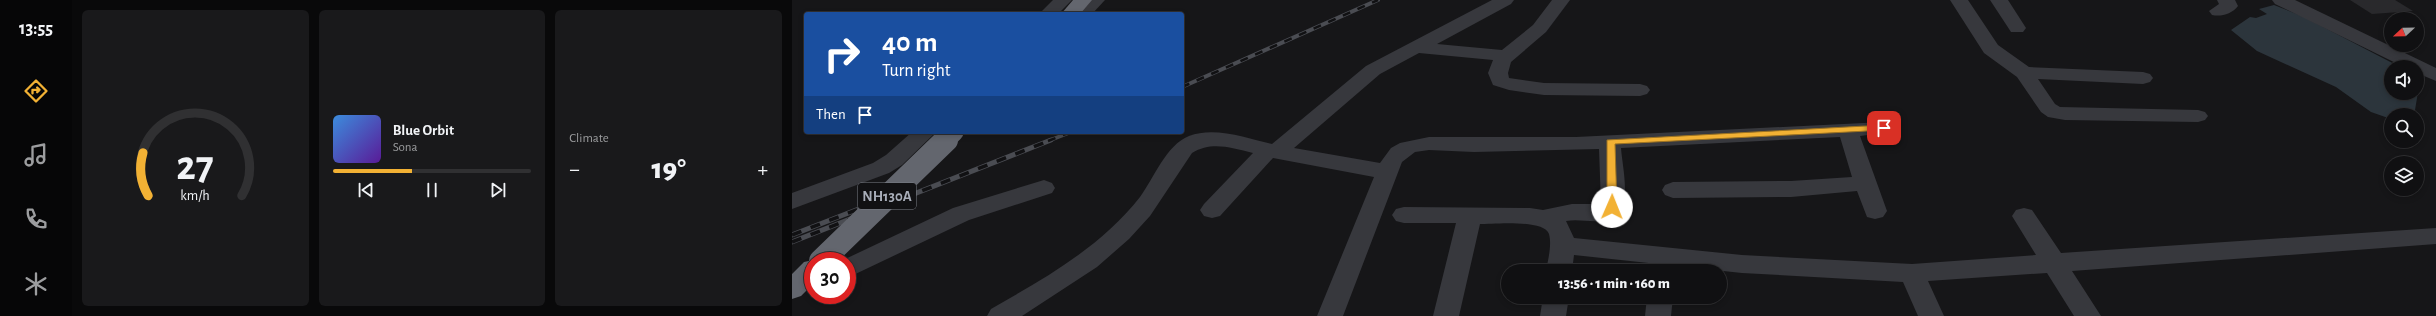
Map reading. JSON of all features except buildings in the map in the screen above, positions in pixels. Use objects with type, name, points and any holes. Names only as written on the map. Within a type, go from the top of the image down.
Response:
[{"type":"highway","points":[[1072,12],[1083,0]]},
{"type":"highway","name":"NH130A","points":[[830,252],[952,134]]},
{"type":"highway","points":[[792,290],[804,278]]},
{"type":"street","points":[[1050,12],[1063,0]]},
{"type":"street","points":[[1084,12],[1096,0]]},
{"type":"street","points":[[1212,210],[1272,151],[1373,70],[1505,0]]},
{"type":"street","points":[[1561,0],[1537,32],[1505,56],[1499,68],[1498,77],[1503,84],[1569,90],[1640,90]]},
{"type":"street","points":[[1959,0],[1991,49],[2024,73],[2044,104],[2055,113],[2198,116]]},
{"type":"street","points":[[1999,0],[2016,28]]},
{"type":"street","points":[[2281,0],[2436,75]]},
{"type":"street","points":[[1414,47],[1505,56]]},
{"type":"street","points":[[2024,73],[2143,78]]},
{"type":"street","points":[[1330,316],[1387,172],[1395,155],[1402,149],[1412,146],[1545,145],[1884,128]]},
{"type":"street","points":[[1848,130],[1875,211]]},
{"type":"street","points":[[793,200],[881,168],[894,160],[923,134]]},
{"type":"street","points":[[1000,316],[1071,272],[1113,240],[1150,199],[1188,144],[1201,140],[1220,139],[1272,151],[1387,172]]},
{"type":"street","points":[[1545,218],[1576,212],[1602,213],[1610,210],[1613,204],[1610,142]]},
{"type":"street","points":[[1673,190],[1791,189],[1866,183]]},
{"type":"street","points":[[856,265],[961,214],[1044,188]]},
{"type":"street","points":[[1404,215],[1530,216],[1545,218],[1554,222],[1560,228],[1562,245],[1560,264]]},
{"type":"street","points":[[1446,316],[1470,215]]},
{"type":"street","points":[[2024,216],[2088,316]]},
{"type":"street","points":[[1727,264],[1912,273],[2436,236]]},
{"type":"street","points":[[1562,245],[1664,264]]},
{"type":"street","points":[[1912,273],[1931,316]]},
{"type":"street","points":[[792,290],[804,286]]},
{"type":"street","points":[[1553,316],[1555,304]]},
{"type":"street","points":[[1658,316],[1659,304]]},
{"type":"shaded area","points":[[2274,5],[2304,17],[2387,60],[2384,60],[2384,100],[2417,100],[2415,108],[2384,108],[2384,117],[2371,112],[2336,87],[2257,51],[2231,30],[2250,17],[2256,18],[2267,14],[2259,9]]},
{"type":"railway","points":[[1184,86],[1378,0]]},
{"type":"railway","points":[[1048,141],[1066,134]]},
{"type":"railway","points":[[792,242],[1051,140]]},
{"type":"railway","points":[[792,235],[910,189]]},
{"type":"route","points":[[1612,207],[1610,142],[1884,128]]}]
